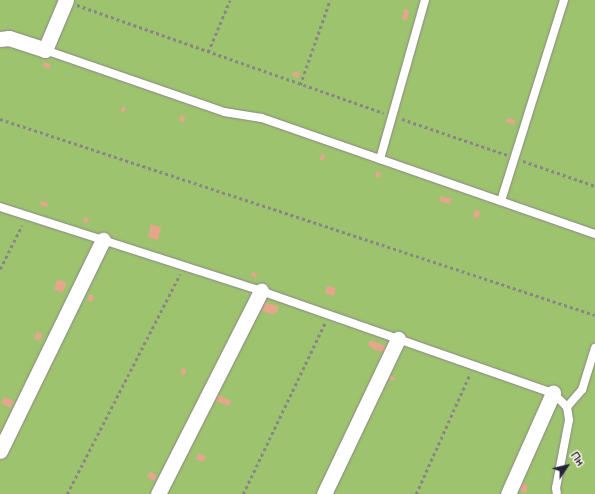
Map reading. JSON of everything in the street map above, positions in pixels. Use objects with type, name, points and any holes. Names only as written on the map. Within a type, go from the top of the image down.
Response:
[{"type":"street","points":[[0,38],[9,38],[45,50],[66,0]]},
{"type":"street","points":[[0,451],[102,240]]},
{"type":"street","points":[[158,494],[261,291]]},
{"type":"street","points":[[324,494],[398,338]]},
{"type":"street","points":[[508,494],[553,393]]},
{"type":"lane","points":[[380,159],[425,0]]},
{"type":"lane","points":[[501,201],[564,0]]},
{"type":"lane","points":[[45,50],[224,112],[262,118],[595,234]]},
{"type":"lane","points":[[0,207],[261,291],[553,393],[567,407],[570,420],[556,488],[558,494]]},
{"type":"lane","points":[[567,407],[582,390],[595,348]]},
{"type":"path","points":[[66,0],[300,85],[595,186]]},
{"type":"path","points":[[208,52],[230,0]]},
{"type":"path","points":[[300,85],[330,0]]},
{"type":"path","points":[[0,119],[595,315]]},
{"type":"path","points":[[0,269],[26,216]]},
{"type":"path","points":[[67,494],[184,266]]},
{"type":"path","points":[[243,494],[328,314]]},
{"type":"path","points":[[416,494],[474,365]]},
{"type":"green space","points":[[0,0],[595,0],[595,494],[0,494]]},
{"type":"building","points":[[404,9],[409,10],[407,20],[402,19]]},
{"type":"building","points":[[45,62],[51,65],[49,69],[43,66]]},
{"type":"building","points":[[294,71],[300,73],[298,78],[292,75]]},
{"type":"building","points":[[122,107],[126,108],[124,113],[121,112]]},
{"type":"building","points":[[181,115],[185,117],[184,122],[179,120]]},
{"type":"building","points":[[507,118],[515,120],[514,125],[506,122]]},
{"type":"building","points":[[321,154],[325,155],[324,160],[320,160]]},
{"type":"building","points":[[376,172],[381,173],[380,178],[375,176]]},
{"type":"building","points":[[440,196],[452,199],[450,204],[439,201]]},
{"type":"building","points":[[41,201],[48,203],[47,207],[40,205]]},
{"type":"building","points":[[475,210],[480,211],[479,218],[473,217]]},
{"type":"building","points":[[84,217],[89,219],[88,223],[83,222]]},
{"type":"building","points":[[151,224],[161,227],[158,240],[148,237]]},
{"type":"building","points":[[252,272],[257,274],[256,278],[251,276]]},
{"type":"building","points":[[58,279],[67,283],[62,293],[54,289]]},
{"type":"building","points":[[327,286],[336,288],[334,296],[325,293]]},
{"type":"building","points":[[90,294],[94,296],[92,302],[87,300]]},
{"type":"building","points":[[265,302],[279,307],[277,313],[274,312],[274,315],[262,311]]},
{"type":"building","points":[[37,332],[43,334],[39,341],[34,338]]},
{"type":"building","points":[[370,340],[386,346],[384,352],[372,349],[372,347],[368,345]]},
{"type":"building","points":[[183,368],[187,370],[184,375],[180,373]]},
{"type":"building","points":[[390,375],[395,378],[393,381],[388,378]]},
{"type":"building","points":[[219,395],[231,401],[229,406],[216,401]]},
{"type":"building","points":[[4,397],[14,401],[11,408],[1,403]]},
{"type":"building","points":[[198,453],[206,457],[203,462],[196,459]]},
{"type":"building","points":[[150,471],[157,476],[154,481],[147,477]]},
{"type":"building","points":[[521,483],[528,486],[526,493],[518,489]]}]
